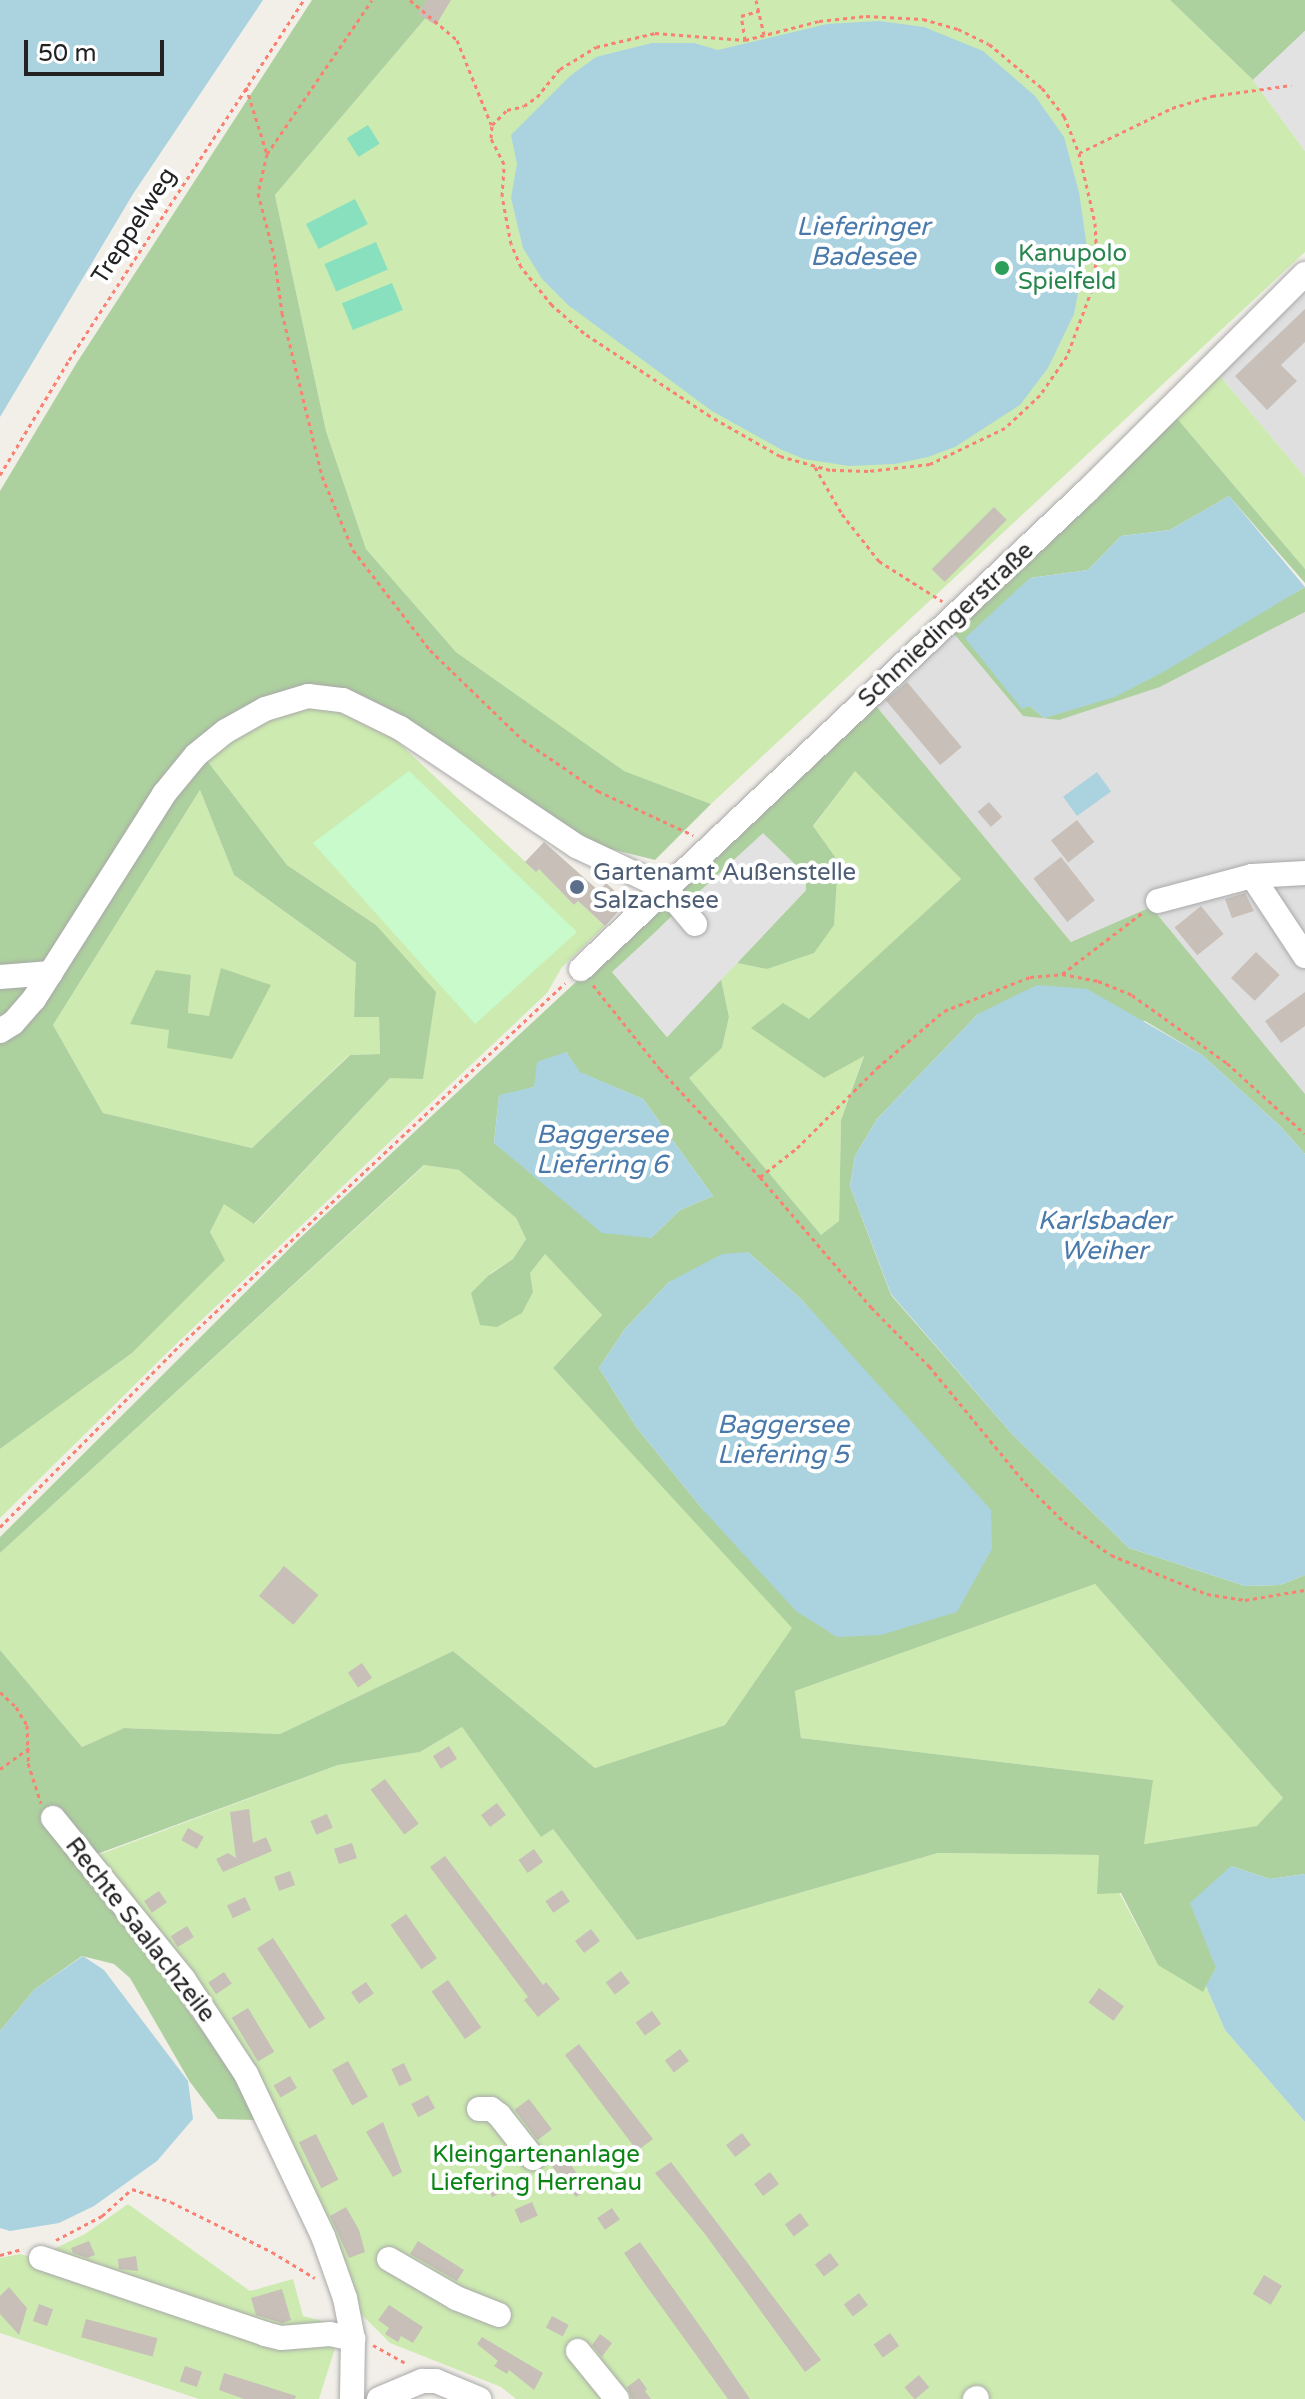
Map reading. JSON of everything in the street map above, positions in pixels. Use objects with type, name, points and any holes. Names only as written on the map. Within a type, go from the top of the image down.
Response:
[{"type":"street","name":"Schmiedingerstraße","points":[[581,969],[961,612],[1305,274]]},
{"type":"street","points":[[0,1031],[13,1023],[34,999],[164,794],[196,755],[226,731],[265,709],[308,696],[343,700],[400,728],[576,846],[665,888],[695,924]]},
{"type":"street","points":[[1158,901],[1252,876],[1305,873]]},
{"type":"street","points":[[1252,876],[1305,956]]},
{"type":"street","points":[[0,977],[51,973]]},
{"type":"street","name":"Rechte Saalachzeile","points":[[53,1818],[184,1980],[246,2074],[323,2236],[345,2298],[352,2332],[352,2399]]},
{"type":"street","points":[[479,2109],[491,2109],[499,2115],[533,2158]]},
{"type":"street","points":[[40,2251],[265,2334],[281,2338],[352,2332]]},
{"type":"street","points":[[389,2259],[456,2298],[499,2315]]},
{"type":"street","points":[[578,2351],[617,2399]]},
{"type":"street","points":[[379,2399],[422,2381],[436,2381],[479,2399]]},
{"type":"path","name":"Treppelweg","points":[[0,475],[69,360],[304,0]]},
{"type":"path","points":[[372,0],[267,154],[258,193],[274,255],[282,313],[322,476],[353,550],[430,650],[523,740],[598,791],[711,844]]},
{"type":"path","points":[[410,0],[457,40],[492,125],[491,138],[504,164],[504,222],[521,267],[535,287],[584,333],[644,374],[780,456],[815,467],[868,471],[930,464],[1005,428],[1040,395],[1067,356],[1092,289],[1097,256],[1095,223],[1079,153],[1064,116],[1042,88],[998,50],[958,29],[923,19],[866,16],[819,21],[745,40],[655,33],[596,47],[560,69],[537,97],[524,106],[507,110],[492,125]]},
{"type":"path","points":[[756,0],[764,37]]},
{"type":"path","points":[[745,40],[741,16],[759,11]]},
{"type":"path","points":[[1079,153],[1172,108],[1212,96],[1291,85]]},
{"type":"path","points":[[246,87],[267,154]]},
{"type":"path","points":[[815,467],[842,514],[879,561],[961,612]]},
{"type":"path","points":[[1062,974],[1158,901]]},
{"type":"path","points":[[0,1527],[174,1351],[581,969],[660,1069],[760,1177],[871,1307],[929,1366],[1025,1483],[1064,1522],[1111,1555],[1207,1594],[1245,1600],[1305,1590]]},
{"type":"path","points":[[760,1177],[797,1148],[877,1068],[944,1011],[1030,977],[1062,974],[1098,981],[1132,995],[1227,1063],[1305,1134]]},
{"type":"path","points":[[0,1692],[16,1707],[27,1725],[32,1785],[38,1799]]},
{"type":"path","points":[[0,1769],[29,1748]]},
{"type":"path","points":[[0,2255],[21,2249],[40,2251],[102,2216],[132,2189],[171,2202],[272,2252],[345,2298]]},
{"type":"path","points":[[352,2332],[436,2381]]},
{"type":"shaded area","points":[[1305,31],[1305,151],[1253,80]]},
{"type":"shaded area","points":[[1305,289],[1305,477],[1219,375]]},
{"type":"shaded area","points":[[1305,612],[1305,1094],[1151,908],[1071,942],[872,701],[950,629],[1023,716],[1160,687]]},
{"type":"shaded area","points":[[763,833],[806,875],[806,890],[667,1037],[612,972]]},
{"type":"green space","points":[[312,0],[441,0],[275,195],[326,431],[366,549],[456,652],[624,771],[711,804],[655,860],[583,842],[306,685],[205,758],[287,865],[376,925],[436,992],[423,1079],[390,1078],[254,1224],[224,1204],[210,1232],[225,1260],[132,1353],[0,1449],[0,491],[76,364]],"holes":[[[200,790],[234,875],[356,963],[354,1017],[379,1017],[380,1054],[350,1055],[252,1148],[103,1113],[53,1025]]]},
{"type":"green space","points":[[441,0],[1170,0],[1253,80],[1305,151],[1305,252],[711,804],[623,771],[456,652],[366,549],[326,431],[275,195]]},
{"type":"green space","points":[[1170,0],[1305,0],[1305,31],[1253,80]]},
{"type":"green space","points":[[368,125],[380,144],[358,157],[347,138]]},
{"type":"green space","points":[[355,199],[368,224],[319,249],[306,224]]},
{"type":"green space","points":[[376,242],[388,270],[336,291],[324,264]]},
{"type":"green space","points":[[392,283],[403,310],[353,330],[342,303]]},
{"type":"green space","points":[[1219,375],[1305,477],[1305,569],[1175,416]]},
{"type":"green space","points":[[1175,416],[1305,569],[1305,583],[1229,496],[1170,530],[1121,536],[1088,570],[1030,578],[1030,706],[1044,718],[1115,696],[1305,587],[1305,612],[1160,687],[1059,720],[1023,716],[950,629]]},
{"type":"green space","points":[[872,701],[1071,942],[1151,907],[1305,1094],[1305,1154],[1281,1127],[1202,1055],[1145,1021],[978,1014],[877,1119],[855,1156],[850,1186],[891,1295],[1013,1435],[1129,1548],[1245,1586],[1280,1585],[1305,1575],[1305,1874],[1270,1879],[1231,1866],[1216,1968],[1203,1992],[1158,1965],[1121,1893],[1097,1894],[1099,1855],[938,1853],[637,1940],[553,1829],[541,1837],[462,1727],[420,1752],[338,1765],[81,1860],[243,2088],[258,2120],[218,2119],[190,2082],[130,1978],[114,1964],[82,1956],[35,1989],[0,2031],[0,1650],[82,1747],[124,1728],[280,1734],[453,1651],[595,1768],[725,1725],[792,1628],[553,1368],[602,1315],[545,1254],[530,1273],[533,1292],[522,1313],[497,1327],[480,1325],[471,1293],[489,1275],[513,1259],[526,1239],[516,1218],[459,1170],[424,1165],[0,1553],[0,1537],[299,1239],[661,903],[672,916],[613,973],[667,1037],[721,979],[729,1017],[722,1048],[689,1078],[821,1235],[839,1221],[841,1120],[864,1056],[824,1078],[751,1028],[783,1003],[809,1019],[961,879],[855,771],[813,826],[838,861],[834,925],[814,953],[767,969],[737,963],[806,890],[687,903],[674,889]],"holes":[[[566,1052],[579,1072],[643,1099],[713,1196],[680,1210],[651,1238],[540,1180],[494,1143],[499,1096],[534,1087]],[[748,1252],[802,1300],[865,1373],[704,1511],[637,1428],[599,1368],[625,1329],[669,1282]],[[1095,1584],[1283,1798],[1257,1826],[1144,1844],[1153,1780],[801,1738],[795,1691]]]},
{"type":"green space","points":[[309,703],[343,707],[397,741],[535,871],[539,869],[574,905],[578,901],[605,926],[562,967],[547,993],[172,1348],[0,1518],[0,1449],[132,1353],[224,1260],[210,1232],[224,1203],[255,1224],[390,1078],[376,925],[287,865],[205,758],[229,736]]},
{"type":"green space","points":[[855,770],[961,879],[809,1020],[751,1028],[864,1055],[841,1120],[839,1221],[821,1236],[688,1077],[722,1048],[729,1017],[721,979],[737,963],[767,969],[838,861],[813,827]]},
{"type":"green space","points":[[409,771],[577,932],[475,1024],[313,843]]},
{"type":"green space","points":[[200,790],[234,875],[357,964],[354,1016],[379,1017],[380,1054],[349,1055],[252,1148],[103,1113],[53,1025]],"holes":[[[191,976],[188,1014],[209,1016],[167,1048],[170,1030]]]},
{"type":"green space","points":[[221,968],[271,985],[232,1059],[167,1048],[169,1030],[130,1024],[156,970],[191,975],[188,1013],[209,1016]]},
{"type":"green space","points":[[425,1165],[459,1170],[516,1218],[526,1239],[513,1259],[489,1274],[533,1292],[529,1273],[545,1254],[602,1315],[553,1368],[793,1628],[725,1725],[595,1768],[453,1651],[280,1734],[124,1728],[82,1747],[0,1650],[0,1553]]},
{"type":"green space","points":[[1095,1584],[1283,1798],[1258,1826],[1143,1844],[1152,1780],[801,1738],[795,1691]]},
{"type":"green space","name":"Kleingartenanlage Liefering Herrenau","points":[[462,1727],[541,1836],[553,1829],[637,1940],[938,1853],[1099,1855],[1158,1965],[1206,1986],[1225,2030],[1305,2122],[1305,2399],[516,2399],[501,2387],[390,2343],[357,2310],[359,2304],[258,2081],[93,1857],[338,1765],[420,1752]]},
{"type":"green space","points":[[128,2204],[250,2291],[293,2279],[303,2316],[342,2326],[319,2399],[199,2399],[0,2333],[0,2258],[20,2254],[35,2258],[85,2234]]},
{"type":"water","points":[[0,0],[263,0],[133,194],[0,417]]},
{"type":"water","name":"Lieferinger Badesee","points":[[879,21],[924,27],[983,51],[1035,96],[1064,137],[1079,192],[1087,247],[1074,314],[1048,368],[1020,405],[955,447],[928,457],[895,464],[849,466],[804,459],[712,411],[568,305],[542,279],[523,248],[511,198],[517,164],[511,135],[570,76],[596,57],[652,43],[694,43],[718,50],[827,24]]},
{"type":"water","points":[[1229,496],[1305,587],[1165,671],[1115,697],[1044,718],[1030,706],[1022,709],[965,638],[1030,578],[1088,570],[1121,536],[1170,530]]},
{"type":"water","points":[[1097,772],[1111,791],[1077,816],[1063,797]]},
{"type":"water","name":"Karlsbader Weiher","points":[[1037,985],[1087,989],[1202,1055],[1281,1127],[1305,1154],[1305,1575],[1280,1585],[1245,1586],[1129,1548],[1013,1435],[891,1294],[850,1186],[855,1156],[877,1119],[978,1014]]},
{"type":"water","name":"Baggersee Liefering 6","points":[[566,1052],[580,1072],[643,1099],[713,1196],[680,1210],[651,1238],[602,1233],[494,1143],[499,1095],[534,1087],[537,1062]]},
{"type":"water","name":"Baggersee Liefering 5","points":[[748,1252],[802,1300],[991,1510],[992,1549],[957,1612],[881,1635],[837,1637],[796,1611],[704,1511],[637,1428],[599,1368],[625,1329],[669,1282],[722,1254]]},
{"type":"water","points":[[1231,1866],[1270,1879],[1305,1874],[1305,2122],[1225,2030],[1206,1986],[1216,1968],[1190,1903]]},
{"type":"water","points":[[83,1956],[104,1970],[188,2081],[193,2119],[157,2161],[94,2206],[59,2223],[10,2231],[0,2228],[0,2031],[35,1989]]},
{"type":"building","points":[[427,0],[451,0],[436,25],[418,14]]},
{"type":"building","points":[[1305,309],[1305,342],[1281,365],[1297,381],[1267,410],[1235,376]]},
{"type":"building","points":[[994,507],[1007,520],[945,582],[932,569]]},
{"type":"building","points":[[907,682],[962,747],[940,765],[886,700]]},
{"type":"building","points":[[989,802],[1002,817],[991,827],[978,812]]},
{"type":"building","points":[[1077,820],[1094,842],[1068,862],[1051,840]]},
{"type":"building","name":"Gartenamt Außenstelle Salzachsee","points":[[544,842],[599,891],[606,883],[627,902],[605,926],[578,901],[574,905],[539,869],[536,872],[525,862]]},
{"type":"building","points":[[1061,857],[1095,900],[1067,922],[1033,879]]},
{"type":"building","points":[[1245,893],[1254,911],[1232,918],[1225,899]]},
{"type":"building","points":[[1201,906],[1224,934],[1197,955],[1175,927]]},
{"type":"building","points":[[1256,952],[1280,975],[1255,1001],[1231,978]]},
{"type":"building","points":[[1305,992],[1305,1026],[1281,1043],[1265,1021]]},
{"type":"building","points":[[284,1566],[318,1595],[293,1625],[259,1596]]},
{"type":"building","points":[[362,1663],[372,1678],[358,1687],[348,1673]]},
{"type":"building","points":[[449,1746],[457,1759],[441,1769],[433,1756]]},
{"type":"building","points":[[385,1779],[419,1824],[404,1835],[371,1790]]},
{"type":"building","points":[[497,1803],[506,1815],[490,1827],[481,1815]]},
{"type":"building","points":[[249,1809],[253,1843],[266,1837],[272,1851],[223,1872],[216,1859],[228,1853],[236,1858],[230,1812]]},
{"type":"building","points":[[327,1814],[333,1828],[316,1835],[310,1821]]},
{"type":"building","points":[[188,1828],[204,1837],[197,1849],[181,1840]]},
{"type":"building","points":[[352,1843],[357,1858],[339,1864],[334,1849]]},
{"type":"building","points":[[534,1849],[543,1862],[528,1873],[518,1860]]},
{"type":"building","points":[[445,1856],[543,1985],[546,1982],[560,1999],[538,2017],[524,2000],[528,1997],[430,1867]]},
{"type":"building","points":[[290,1871],[295,1885],[279,1891],[274,1877]]},
{"type":"building","points":[[562,1890],[570,1902],[553,1913],[545,1901]]},
{"type":"building","points":[[159,1891],[167,1903],[152,1913],[144,1901]]},
{"type":"building","points":[[245,1897],[251,1910],[233,1918],[227,1905]]},
{"type":"building","points":[[406,1914],[437,1958],[421,1969],[390,1925]]},
{"type":"building","points":[[187,1926],[194,1937],[178,1947],[171,1936]]},
{"type":"building","points":[[591,1929],[600,1941],[584,1953],[575,1941]]},
{"type":"building","points":[[273,1938],[325,2019],[309,2029],[257,1948]]},
{"type":"building","points":[[621,1971],[630,1983],[615,1994],[606,1982]]},
{"type":"building","points":[[224,1972],[232,1984],[216,1994],[208,1983]]},
{"type":"building","points":[[448,1980],[481,2028],[465,2039],[432,1991]]},
{"type":"building","points":[[366,1982],[374,1994],[359,2004],[351,1992]]},
{"type":"building","points":[[1099,1988],[1124,2006],[1113,2021],[1088,2003]]},
{"type":"building","points":[[248,2008],[274,2052],[258,2062],[232,2018]]},
{"type":"building","points":[[652,2011],[661,2024],[645,2036],[636,2022]]},
{"type":"building","points":[[579,2044],[653,2139],[641,2148],[635,2148],[565,2055]]},
{"type":"building","points":[[680,2049],[689,2061],[674,2072],[665,2060]]},
{"type":"building","points":[[348,2061],[368,2097],[352,2106],[332,2070]]},
{"type":"building","points":[[404,2063],[412,2080],[399,2086],[391,2069]]},
{"type":"building","points":[[290,2076],[297,2088],[281,2098],[274,2086]]},
{"type":"building","points":[[428,2095],[435,2108],[418,2117],[411,2104]]},
{"type":"building","points":[[529,2099],[552,2129],[537,2140],[515,2110]]},
{"type":"building","points":[[383,2122],[402,2172],[393,2177],[366,2132]]},
{"type":"building","points":[[742,2133],[751,2145],[735,2157],[726,2145]]},
{"type":"building","points":[[316,2134],[338,2180],[321,2188],[299,2142]]},
{"type":"building","points":[[480,2147],[498,2150],[496,2164],[478,2161]]},
{"type":"building","points":[[561,2151],[588,2189],[576,2197],[548,2161]]},
{"type":"building","points":[[671,2162],[821,2360],[805,2372],[705,2234],[655,2173]]},
{"type":"building","points":[[770,2172],[779,2184],[763,2196],[754,2184]]},
{"type":"building","points":[[502,2175],[509,2188],[492,2197],[485,2184]]},
{"type":"building","points":[[532,2202],[538,2216],[520,2223],[515,2209]]},
{"type":"building","points":[[346,2207],[359,2230],[365,2252],[349,2258],[330,2216]]},
{"type":"building","points":[[612,2208],[620,2220],[605,2230],[597,2218]]},
{"type":"building","points":[[800,2213],[809,2225],[794,2236],[785,2224]]},
{"type":"building","points":[[89,2241],[95,2255],[87,2258],[73,2253],[71,2248]]},
{"type":"building","points":[[418,2241],[464,2270],[457,2281],[410,2254]]},
{"type":"building","points":[[640,2242],[750,2399],[728,2399],[642,2280],[624,2253]]},
{"type":"building","points":[[830,2253],[839,2265],[824,2276],[815,2264]]},
{"type":"building","points":[[136,2256],[138,2271],[119,2269],[118,2259]]},
{"type":"building","points":[[1264,2275],[1282,2286],[1271,2305],[1253,2294]]},
{"type":"building","points":[[9,2287],[27,2308],[19,2335],[0,2314],[0,2296]]},
{"type":"building","points":[[282,2289],[291,2320],[282,2323],[256,2315],[251,2298]]},
{"type":"building","points":[[859,2293],[868,2305],[853,2316],[844,2304]]},
{"type":"building","points":[[39,2304],[53,2309],[47,2326],[33,2321]]},
{"type":"building","points":[[389,2305],[423,2327],[413,2343],[401,2336],[398,2342],[385,2334],[389,2328],[378,2320]]},
{"type":"building","points":[[552,2316],[569,2325],[563,2336],[546,2327]]},
{"type":"building","points":[[86,2319],[157,2338],[153,2357],[81,2337]]},
{"type":"building","points":[[890,2333],[899,2346],[883,2358],[874,2344]]},
{"type":"building","points":[[600,2334],[612,2343],[602,2357],[592,2345]]},
{"type":"building","points":[[482,2337],[543,2373],[534,2390],[509,2370],[507,2374],[494,2366],[498,2361],[477,2344]]},
{"type":"building","points":[[185,2366],[202,2372],[197,2387],[180,2381]]},
{"type":"building","points":[[224,2373],[296,2396],[295,2399],[244,2399],[219,2390]]},
{"type":"building","points":[[919,2375],[929,2387],[914,2399],[904,2387]]},
{"type":"building","points":[[639,2378],[651,2399],[632,2399],[627,2387]]},
{"type":"place","name":"Kanupolo Spielfeld","points":[[1002,268]]},
{"type":"place","name":"Gartenamt Außenstelle Salzachsee","points":[[577,887]]}]
